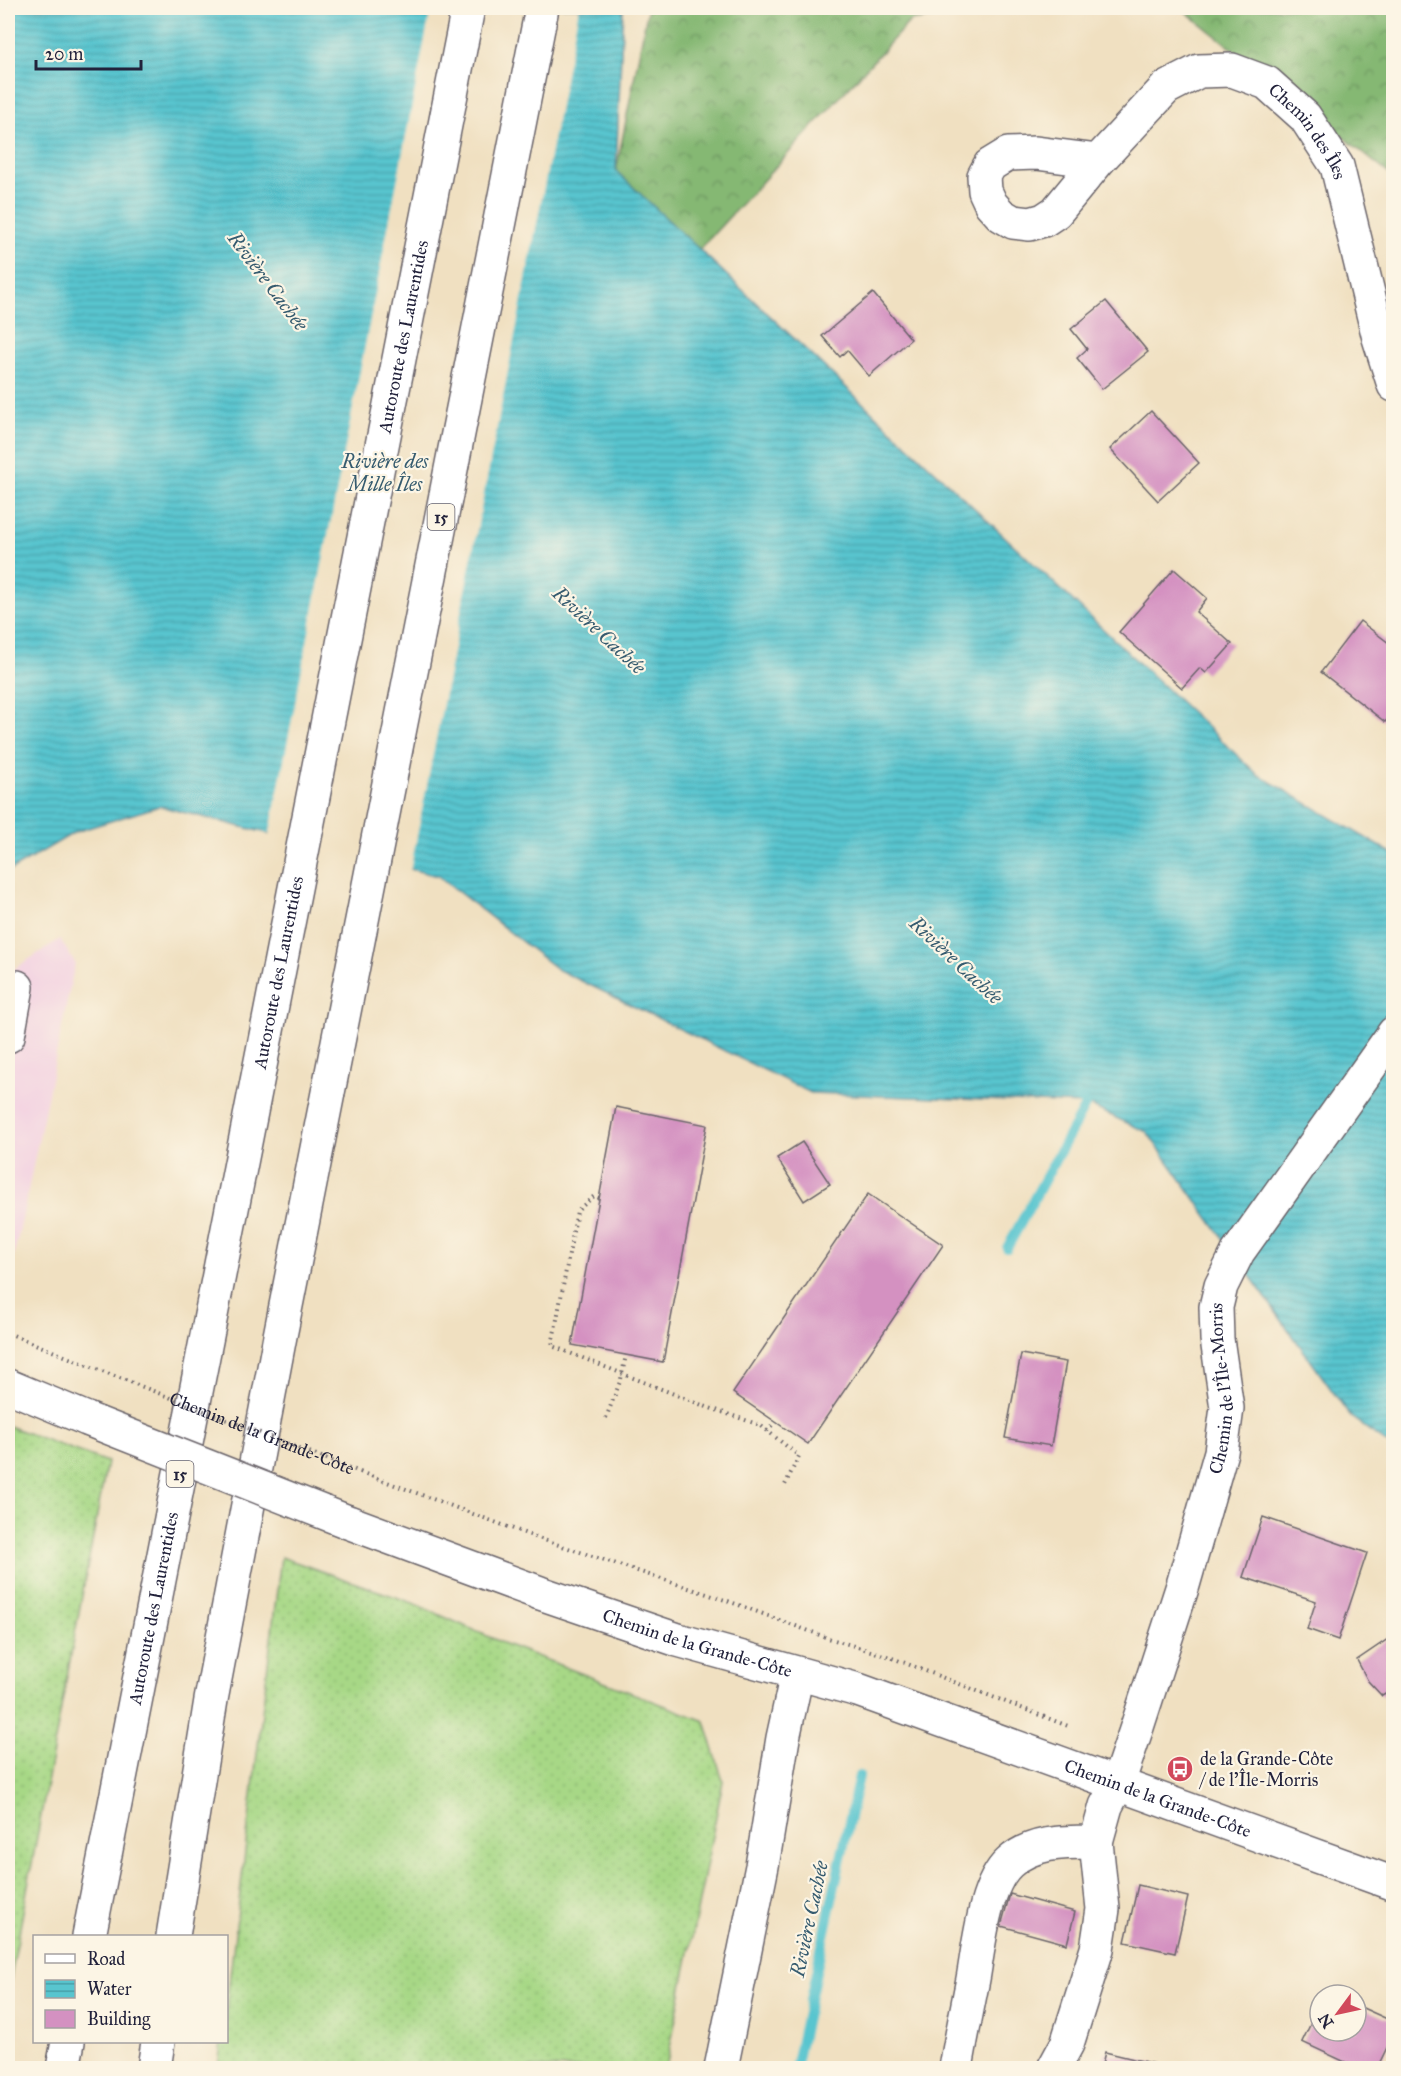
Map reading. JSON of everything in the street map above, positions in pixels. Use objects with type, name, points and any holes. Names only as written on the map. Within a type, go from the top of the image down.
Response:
[{"type":"main road","name":"Autoroute des Laurentides","points":[[89,1935],[468,8]]},
{"type":"main road","name":"15","points":[[173,1935],[213,1688],[542,8]]},
{"type":"main road","name":"Chemin des Îles","points":[[1098,161],[1166,88],[1199,71],[1232,70],[1267,83],[1305,117],[1337,166],[1379,338],[1394,385]]},
{"type":"main road","points":[[8,1036],[17,987]]},
{"type":"main road","name":"Chemin de l'Île-Morris","points":[[1096,1842],[1106,1806],[1118,1783],[1183,1585],[1221,1452],[1227,1408],[1217,1339],[1216,1307],[1221,1286],[1238,1251],[1394,1033]]},
{"type":"main road","name":"Chemin de la Grande-Côte","points":[[8,1386],[348,1522],[613,1618],[678,1640],[858,1690],[1394,1884]]},
{"type":"main road","points":[[721,2068],[762,1866],[783,1738],[797,1674]]},
{"type":"main road","points":[[956,2068],[982,1930],[999,1875],[1022,1854],[1042,1846],[1066,1842],[1096,1842],[1103,1909],[1097,1949],[1067,2044],[1054,2068]]},
{"type":"main road","points":[[63,2068],[69,2043]]},
{"type":"main road","points":[[154,2068],[158,2043]]},
{"type":"path","points":[[600,1198],[594,1196],[577,1211],[552,1346],[707,1407],[760,1425],[799,1456],[784,1487]]},
{"type":"path","name":"Chemin de la Grande-Côte","points":[[8,1333],[97,1370],[535,1538],[887,1656],[1072,1728]]},
{"type":"path","points":[[606,1418],[623,1374],[626,1355]]},
{"type":"path","points":[[767,1431],[775,1422]]},
{"type":"shaded area","points":[[60,939],[75,963],[8,1278],[8,973]]},
{"type":"green space","points":[[648,8],[997,8],[910,21],[699,250],[616,171]]},
{"type":"green space","points":[[1181,8],[1393,8],[1393,177]]},
{"type":"green space","points":[[8,1426],[107,1462],[8,1992]]},
{"type":"green space","points":[[281,1557],[413,1603],[505,1644],[705,1721],[723,1781],[666,2068],[218,2068],[221,2043],[228,2043],[228,1992]]},
{"type":"water","name":"Rivière des Mille Îles","points":[[8,8],[623,8],[616,171],[1257,774],[1393,854],[1393,1445],[1389,1445],[1351,1417],[1147,1132],[1086,1104],[811,1093],[557,969],[438,876],[159,806],[75,832],[8,872]]},
{"type":"pier","points":[[431,8],[579,8],[410,872],[269,837]]},
{"type":"building","points":[[873,293],[911,339],[869,376],[847,350],[840,357],[822,336]]},
{"type":"building","points":[[1106,301],[1148,352],[1102,389],[1077,358],[1087,349],[1071,329]]},
{"type":"building","points":[[1151,411],[1199,463],[1158,501],[1110,449]]},
{"type":"building","points":[[1174,569],[1207,598],[1196,612],[1232,644],[1206,673],[1200,668],[1182,688],[1119,632]]},
{"type":"building","points":[[1360,621],[1394,647],[1388,657],[1394,662],[1394,713],[1385,722],[1321,672]]},
{"type":"building","points":[[616,1107],[707,1125],[663,1362],[572,1345]]},
{"type":"building","points":[[802,1142],[830,1184],[804,1201],[777,1158]]},
{"type":"building","points":[[868,1194],[943,1245],[808,1444],[733,1393]]},
{"type":"building","points":[[1021,1354],[1066,1362],[1051,1446],[1005,1438]]},
{"type":"building","points":[[1263,1517],[1367,1553],[1338,1640],[1307,1629],[1316,1601],[1243,1577]]},
{"type":"building","points":[[1394,1635],[1394,1689],[1382,1696],[1368,1681],[1357,1660]]},
{"type":"building","points":[[1394,1742],[1394,1762],[1388,1761]]},
{"type":"building","points":[[1138,1885],[1188,1897],[1175,1953],[1125,1942]]},
{"type":"building","points":[[1010,1894],[1075,1912],[1067,1944],[1001,1926]]},
{"type":"building","points":[[1368,2010],[1394,2022],[1394,2033],[1377,2068],[1358,2068],[1302,2042],[1308,2029],[1308,2043],[1368,2043]]},
{"type":"building","points":[[1105,2052],[1155,2064],[1154,2068],[1101,2068]]},
{"type":"building","points":[[839,2064],[852,2068],[837,2068]]},
{"type":"waterway","name":"Rivière Cachée","points":[[1007,1248],[1086,1104],[1077,1096]]},
{"type":"waterway","name":"Rivière Cachée","points":[[795,2068],[859,1776]]},
{"type":"place","name":"de la Grande-Côte / de l'Île-Morris","points":[[1180,1769]]}]
